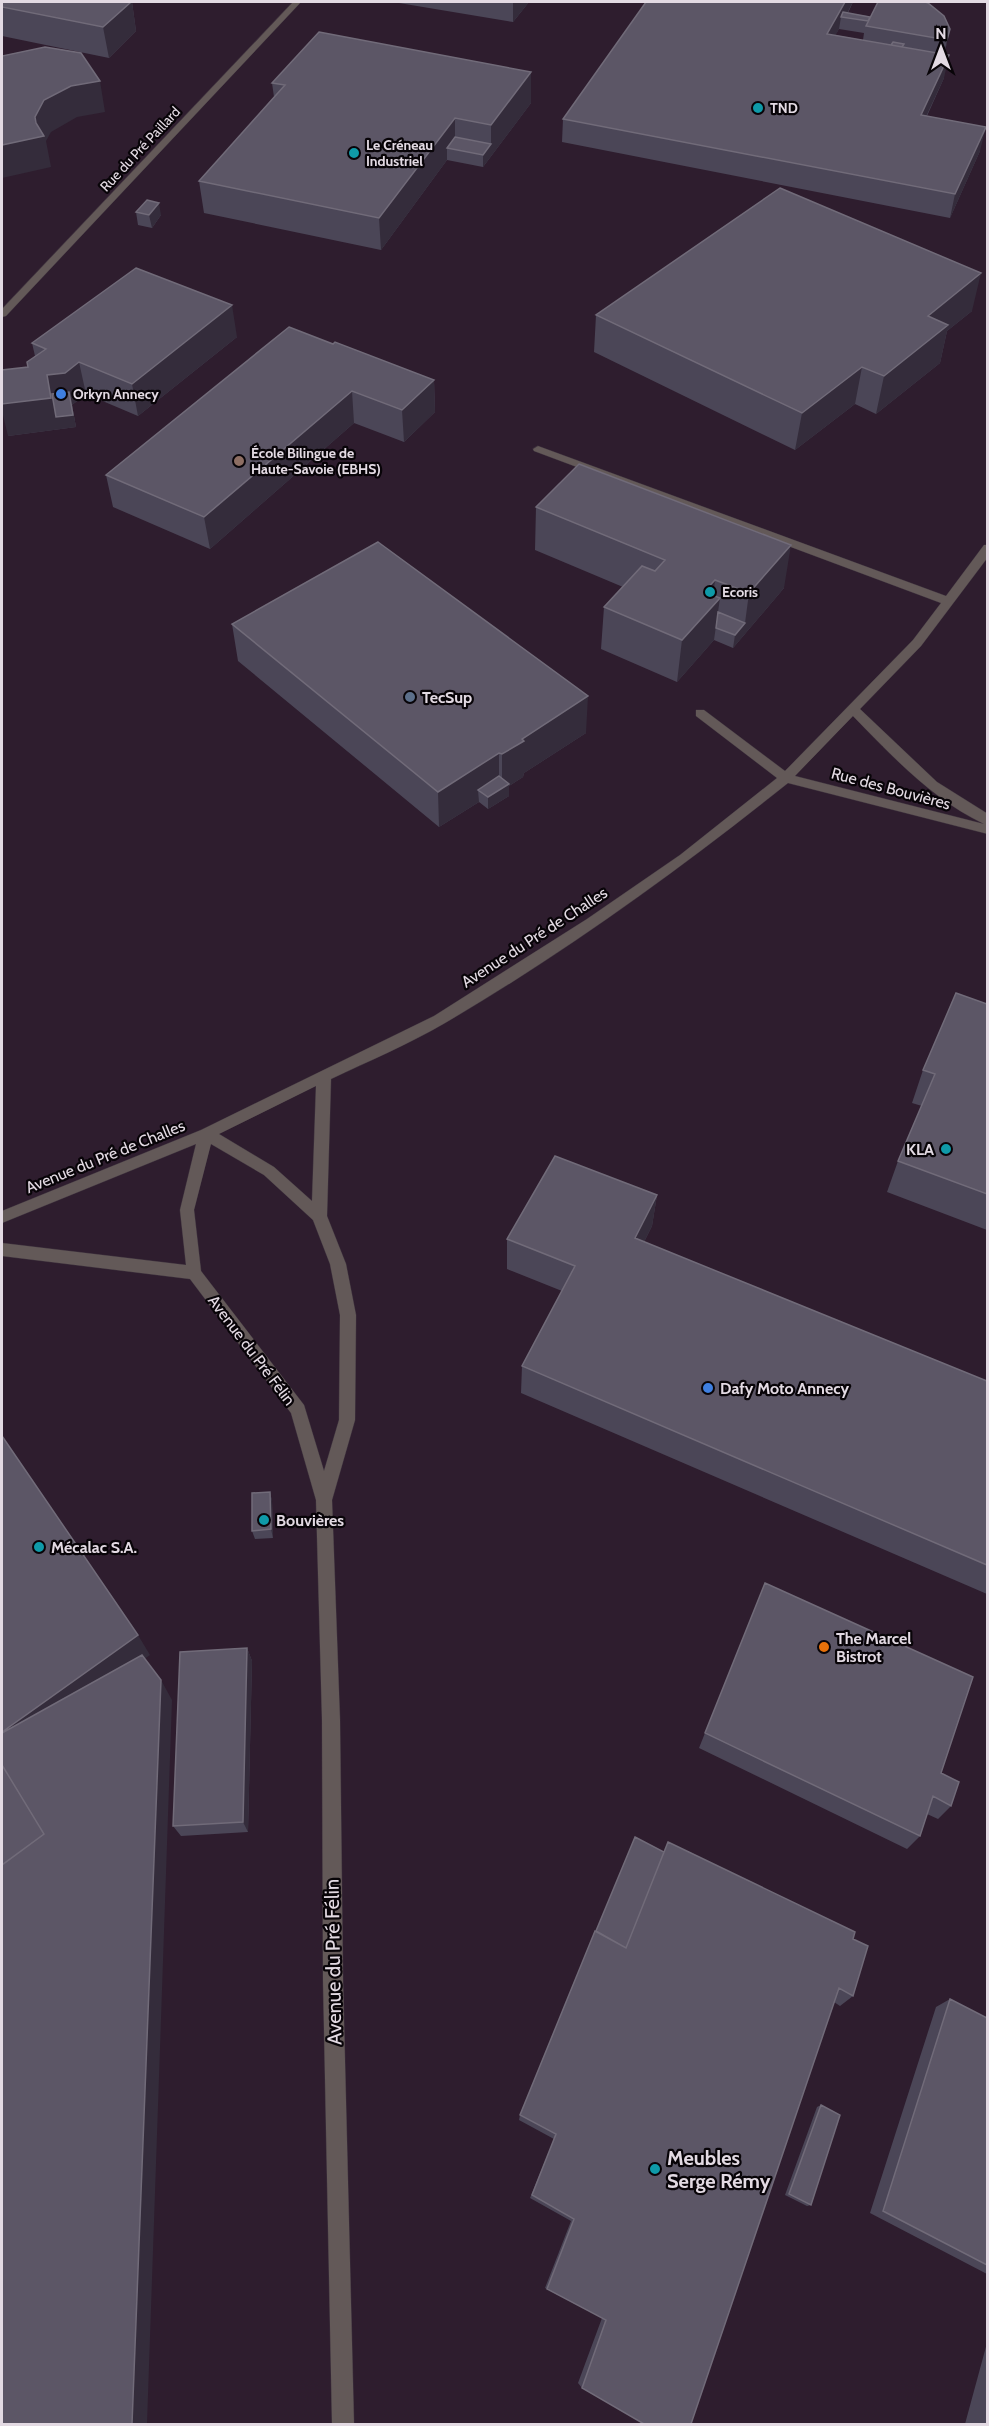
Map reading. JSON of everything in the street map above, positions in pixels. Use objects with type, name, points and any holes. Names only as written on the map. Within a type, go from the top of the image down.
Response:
[{"type":"street","name":"Rue du Pré Paillard","points":[[2,314],[297,2]]},
{"type":"street","points":[[538,449],[948,602]]},
{"type":"street","name":"Avenue du Pré de Challes","points":[[2,1217],[206,1134],[439,1020],[592,922],[685,858],[786,778],[917,643],[987,548]]},
{"type":"street","name":"Rue des Bouvières","points":[[853,709],[932,786],[987,820]]},
{"type":"street","points":[[700,713],[786,778]]},
{"type":"street","name":"Rue des Bouvières","points":[[786,778],[987,829]]},
{"type":"street","name":"Avenue du Pré Félin","points":[[324,1076],[319,1216],[338,1264],[348,1315],[348,1420],[324,1500]]},
{"type":"street","points":[[2,1250],[194,1273],[187,1210],[206,1134]]},
{"type":"street","name":"Avenue du Pré Félin","points":[[206,1134],[269,1171],[319,1216]]},
{"type":"street","name":"Avenue du Pré Félin","points":[[194,1273],[298,1410],[324,1500],[331,1720],[333,1992],[343,2424]]},
{"type":"shaded area","points":[[2,2],[987,2],[987,2424],[2,2424]]},
{"type":"building","points":[[2,2],[131,2],[103,27],[2,7]]},
{"type":"building","name":"TND","points":[[646,2],[845,2],[827,34],[949,55],[921,115],[986,127],[955,194],[563,119]]},
{"type":"building","points":[[878,2],[928,3],[944,16],[950,29],[947,40],[866,26]]},
{"type":"building","points":[[843,12],[870,17],[868,21],[841,17]]},
{"type":"building","name":"Le Créneau Industriel","points":[[319,32],[531,72],[491,125],[455,118],[379,218],[199,181],[285,85],[272,83]]},
{"type":"building","points":[[893,42],[904,44],[902,47],[891,45]]},
{"type":"building","points":[[45,47],[81,53],[100,81],[71,86],[44,100],[35,117],[44,136],[2,145],[2,56]]},
{"type":"building","points":[[455,137],[491,144],[483,155],[447,148]]},
{"type":"building","points":[[780,188],[981,273],[928,316],[948,325],[884,376],[862,367],[802,413],[596,315]]},
{"type":"building","points":[[147,200],[159,203],[149,215],[136,212]]},
{"type":"building","points":[[136,268],[232,305],[132,384],[79,362],[65,373],[47,375],[51,398],[2,404],[2,370],[28,367],[27,362],[46,349],[32,343]]},
{"type":"building","points":[[289,327],[434,380],[402,410],[352,391],[204,517],[106,475]]},
{"type":"building","points":[[69,392],[73,415],[56,417],[52,394]]},
{"type":"building","points":[[579,464],[791,545],[749,593],[715,580],[704,592],[720,598],[682,640],[604,607],[642,566],[655,571],[665,560],[536,507]]},
{"type":"building","name":"TecSup","points":[[378,542],[588,696],[522,739],[524,741],[502,754],[499,753],[438,792],[232,624]]},
{"type":"building","points":[[718,612],[745,623],[735,635],[716,628]]},
{"type":"building","points":[[499,776],[509,784],[488,797],[478,790]]},
{"type":"building","name":"KLA","points":[[956,993],[987,1004],[987,1194],[898,1161],[935,1074],[923,1070]]},
{"type":"building","points":[[555,1156],[657,1195],[635,1238],[987,1381],[987,1565],[522,1366],[575,1266],[507,1239]]},
{"type":"building","name":"Mécalac S.A.","points":[[2,1436],[138,1635],[2,1732]]},
{"type":"building","name":"Bouvières","points":[[270,1492],[271,1529],[252,1531],[252,1493]]},
{"type":"building","points":[[765,1583],[973,1677],[941,1773],[959,1782],[951,1806],[933,1796],[920,1836],[705,1733]]},
{"type":"building","points":[[247,1648],[243,1822],[173,1826],[180,1652]]},
{"type":"building","points":[[142,1655],[161,1680],[132,2424],[2,2424],[2,1865],[44,1834],[2,1765],[2,1733]]},
{"type":"building","points":[[2,1765],[44,1834],[2,1865]]},
{"type":"building","points":[[635,1837],[664,1852],[626,1948],[596,1931]]},
{"type":"building","name":"Meubles Serge Rémy","points":[[668,1842],[855,1932],[853,1939],[868,1946],[853,1996],[839,1988],[691,2424],[644,2424],[582,2388],[606,2320],[547,2289],[574,2219],[532,2195],[556,2134],[520,2115],[595,1931],[626,1948]]},
{"type":"building","points":[[950,1999],[987,2018],[987,2265],[883,2211]]},
{"type":"building","points":[[821,2105],[840,2115],[811,2205],[789,2194]]},
{"type":"place","name":"TND","points":[[758,108]]},
{"type":"place","name":"Le Créneau Industriel","points":[[354,153]]},
{"type":"place","name":"Orkyn Annecy","points":[[61,394]]},
{"type":"place","name":"École Bilingue de Haute-Savoie (EBHS)","points":[[239,461]]},
{"type":"place","name":"Ecoris","points":[[710,592]]},
{"type":"place","name":"TecSup","points":[[410,697]]},
{"type":"place","name":"KLA","points":[[946,1149]]},
{"type":"place","name":"Dafy Moto Annecy","points":[[708,1388]]},
{"type":"place","name":"Bouvières","points":[[264,1520]]},
{"type":"place","name":"Mécalac S.A.","points":[[39,1547]]},
{"type":"place","name":"The Marcel Bistrot","points":[[824,1647]]},
{"type":"place","name":"Meubles Serge Rémy","points":[[655,2169]]}]
